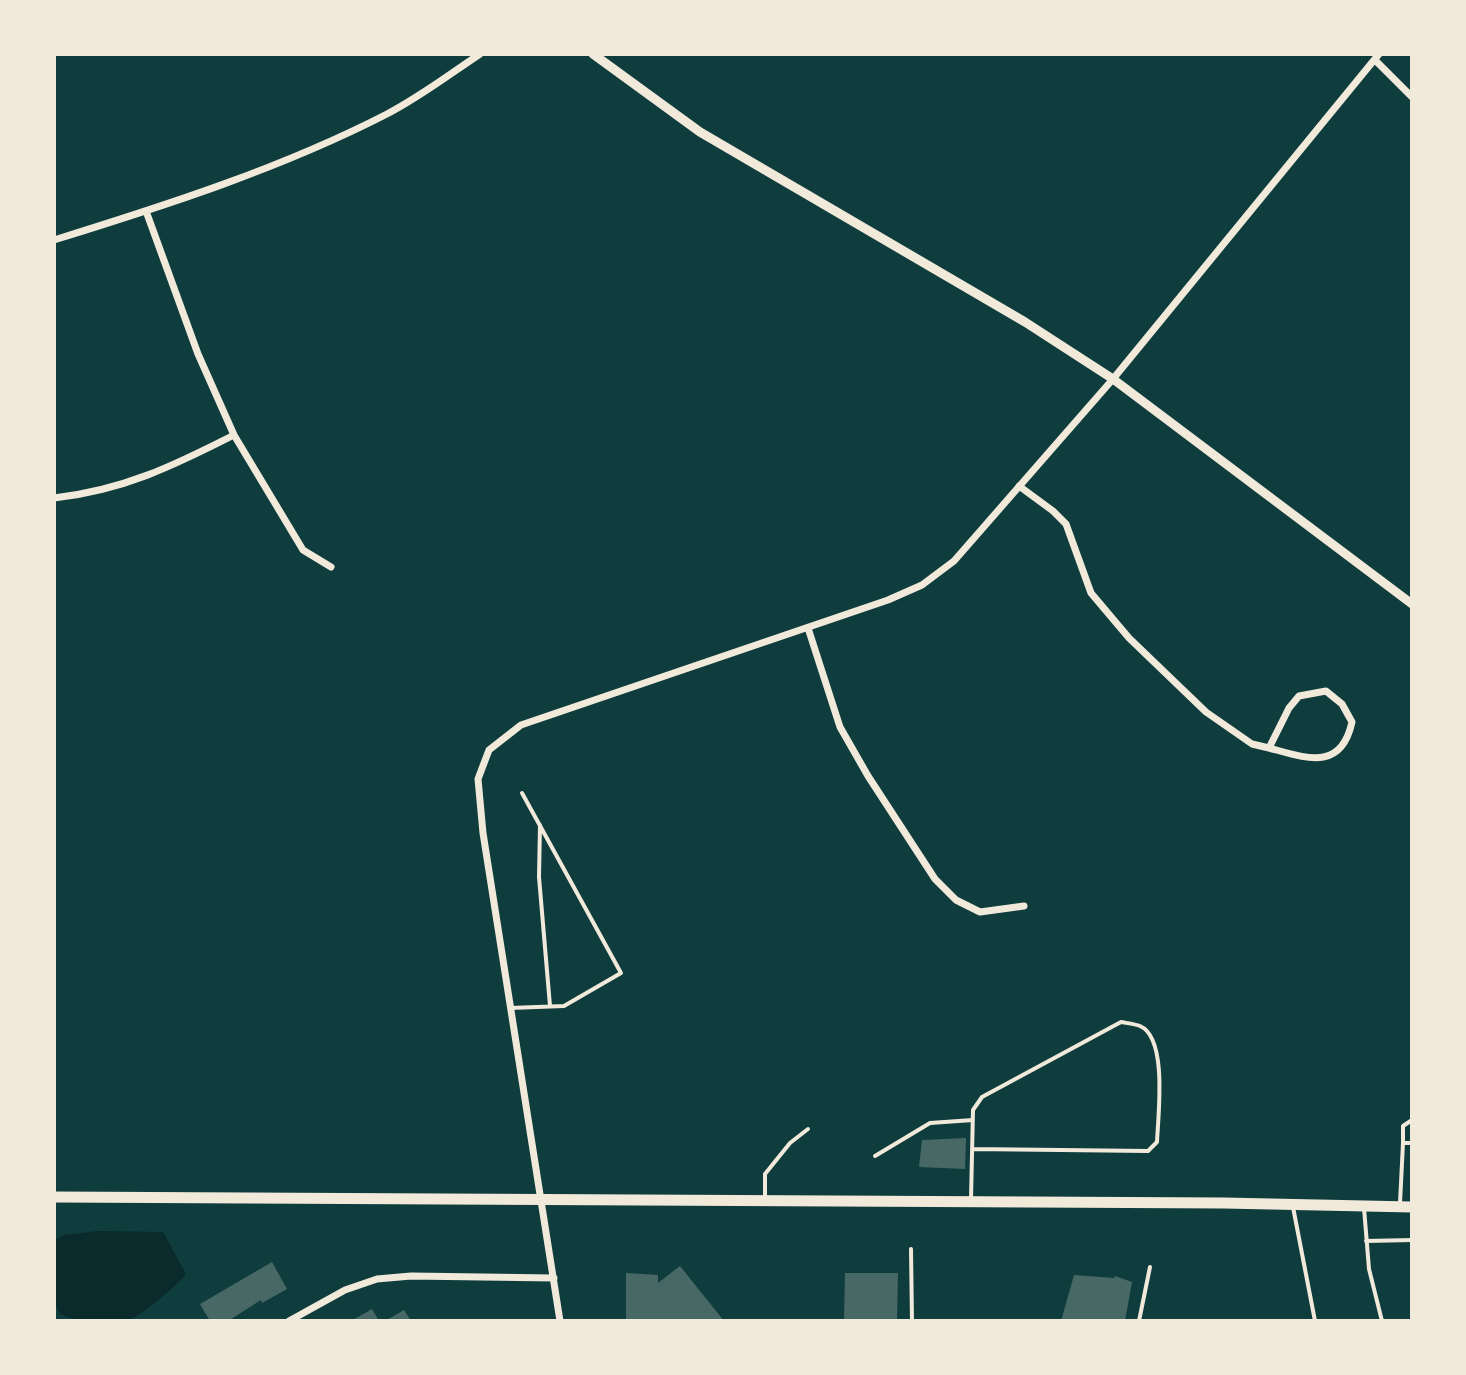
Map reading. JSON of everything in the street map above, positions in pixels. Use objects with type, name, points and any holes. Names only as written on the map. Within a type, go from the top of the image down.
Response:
[{"type":"main road","points":[[54,1197],[1406,1207]]},
{"type":"street","points":[[54,240],[146,211],[347,134],[391,112],[480,54]]},
{"type":"street","points":[[593,54],[700,132],[1025,322],[1113,379],[1412,604]]},
{"type":"street","points":[[560,1321],[483,833],[478,779],[489,750],[521,725],[808,628],[922,585],[954,561],[1113,379],[1377,57],[1412,97]]},
{"type":"street","points":[[146,211],[198,354],[234,435],[303,550],[331,567]]},
{"type":"street","points":[[54,498],[121,485],[164,471],[234,435]]},
{"type":"street","points":[[1019,486],[1066,524],[1091,593],[1129,638],[1206,712],[1252,744],[1311,758],[1335,754],[1349,735],[1352,722],[1348,711],[1334,695],[1326,691],[1299,696],[1289,708],[1269,748]]},
{"type":"street","points":[[808,628],[840,727],[935,879],[956,900],[980,912],[1024,906]]},
{"type":"street","points":[[289,1321],[345,1290],[377,1279],[411,1276],[554,1278]]},
{"type":"lane","points":[[510,1008],[564,1006],[621,973],[522,793]]},
{"type":"lane","points":[[540,825],[539,877],[550,1006]]},
{"type":"lane","points":[[971,1202],[972,1149],[973,1120],[973,1110],[982,1097],[1121,1022],[1142,1026],[1152,1038],[1159,1056],[1157,1142],[1148,1151],[972,1149]]},
{"type":"lane","points":[[875,1156],[930,1123],[973,1120]]},
{"type":"lane","points":[[1406,1207],[1403,1126],[1412,1120]]},
{"type":"lane","points":[[765,1200],[765,1174],[790,1143],[808,1129]]},
{"type":"lane","points":[[1403,1143],[1412,1143]]},
{"type":"lane","points":[[1292,1205],[1315,1321]]},
{"type":"lane","points":[[1363,1206],[1369,1269],[1382,1321]]},
{"type":"lane","points":[[1366,1241],[1412,1240]]},
{"type":"lane","points":[[911,1249],[912,1321]]},
{"type":"lane","points":[[1139,1321],[1150,1267]]},
{"type":"water","points":[[98,1231],[163,1232],[186,1274],[166,1294],[131,1319],[91,1322],[60,1314],[54,1300],[54,1240],[64,1235]]},
{"type":"building","points":[[966,1138],[965,1169],[919,1167],[922,1140]]},
{"type":"building","points":[[272,1262],[287,1289],[262,1303],[261,1300],[228,1321],[210,1321],[200,1304]]},
{"type":"building","points":[[680,1266],[724,1321],[626,1321],[626,1273],[658,1275],[658,1283]]},
{"type":"building","points":[[845,1273],[898,1273],[897,1321],[844,1321]]},
{"type":"building","points":[[1074,1275],[1115,1276],[1132,1282],[1125,1321],[1061,1321]]},
{"type":"building","points":[[372,1309],[379,1321],[351,1321]]},
{"type":"building","points":[[404,1310],[411,1321],[385,1321]]}]
